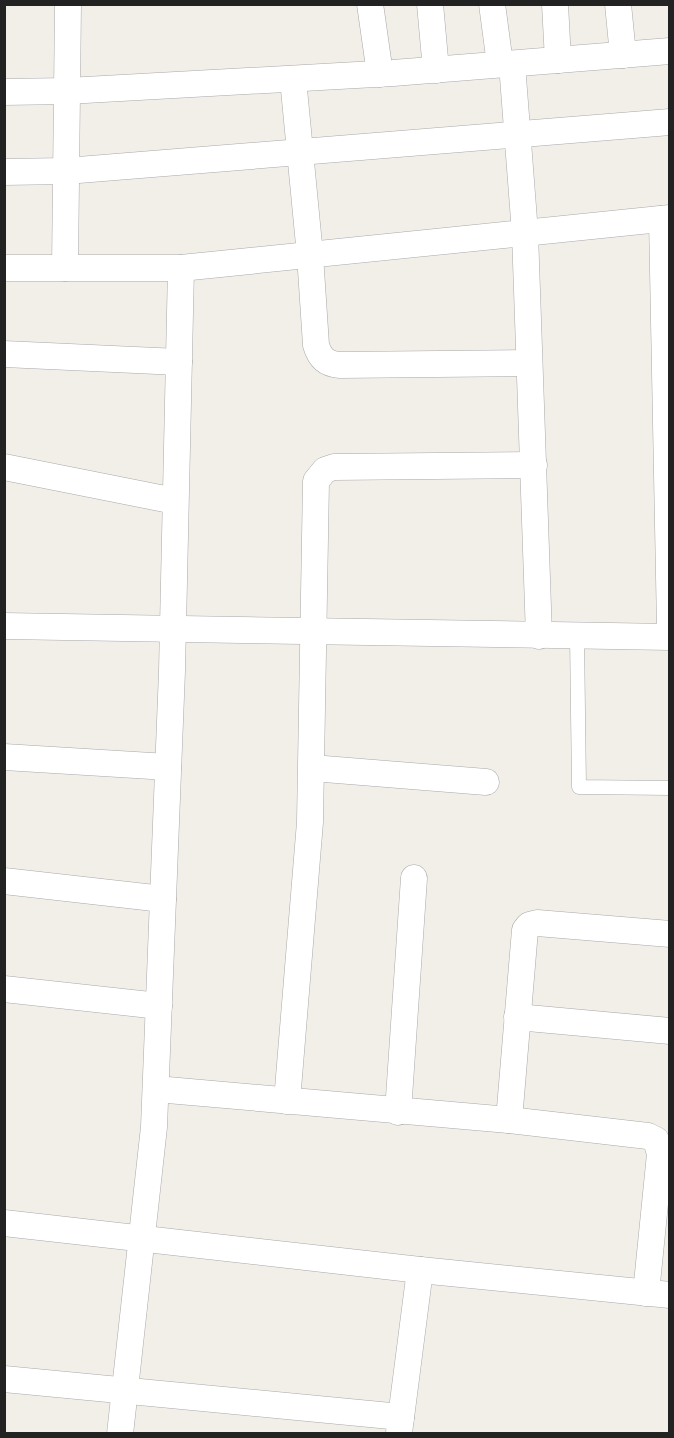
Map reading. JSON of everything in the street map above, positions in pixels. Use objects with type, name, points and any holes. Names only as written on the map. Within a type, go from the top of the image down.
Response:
[{"type":"street","points":[[65,268],[68,4]]},
{"type":"street","points":[[370,4],[380,74]]},
{"type":"street","points":[[430,4],[436,70]]},
{"type":"street","points":[[492,4],[506,64],[518,134],[525,232],[539,636]]},
{"type":"street","points":[[555,4],[558,60]]},
{"type":"street","points":[[618,4],[623,55]]},
{"type":"street","points":[[4,92],[67,92],[380,74],[669,51]]},
{"type":"street","points":[[293,79],[316,345],[319,355],[331,364],[529,363]]},
{"type":"street","points":[[4,172],[66,171],[669,122]]},
{"type":"street","points":[[4,268],[181,268],[666,218],[669,627]]},
{"type":"street","points":[[120,1434],[143,1239],[156,1089],[168,767],[181,268]]},
{"type":"street","points":[[4,354],[179,362]]},
{"type":"street","points":[[287,1101],[310,822],[316,481],[325,470],[334,467],[534,465]]},
{"type":"street","points":[[4,467],[175,501]]},
{"type":"street","points":[[4,626],[172,631],[669,637]]},
{"type":"street","points":[[4,757],[168,767]]},
{"type":"street","points":[[312,768],[486,782]]},
{"type":"street","points":[[398,1112],[414,878]]},
{"type":"street","points":[[4,881],[163,898]]},
{"type":"street","points":[[509,1120],[523,936],[529,925],[537,923],[669,934]]},
{"type":"street","points":[[4,989],[159,1006]]},
{"type":"street","points":[[517,1017],[669,1030]]},
{"type":"street","points":[[4,1223],[420,1270],[658,1294],[660,1155],[656,1140],[648,1136],[509,1120],[156,1089]]},
{"type":"street","points":[[4,1379],[124,1391],[400,1425],[420,1270]]},
{"type":"lane","points":[[577,636],[579,787],[669,788]]}]
